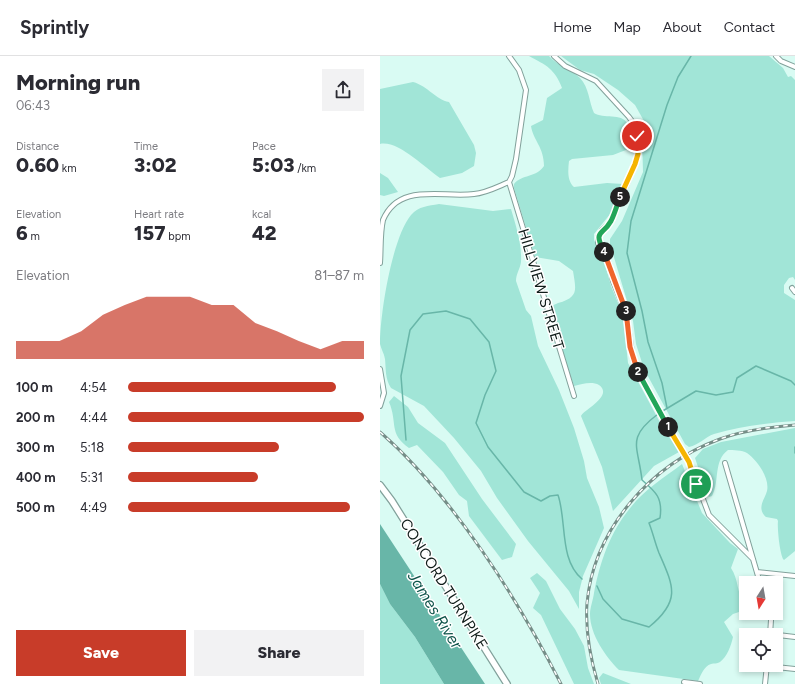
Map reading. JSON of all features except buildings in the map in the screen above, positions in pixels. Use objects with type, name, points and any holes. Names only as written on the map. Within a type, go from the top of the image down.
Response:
[{"type":"street","points":[[380,263],[381,226],[391,208],[400,200],[416,194],[475,194],[509,182],[513,170],[526,90],[519,70],[509,56]]},
{"type":"street","points":[[554,56],[565,66],[596,81],[634,124],[638,154],[635,164],[611,222],[600,233],[598,243],[609,263],[626,313],[633,359],[658,411],[689,462],[708,515],[753,559]]},
{"type":"street","points":[[776,56],[781,61],[795,67]]},
{"type":"street","name":"HILLVIEW STREET","points":[[509,182],[574,396]]},
{"type":"street","points":[[792,288],[795,292]]},
{"type":"street","points":[[380,369],[384,393],[380,406]]},
{"type":"street","points":[[724,463],[758,576]]},
{"type":"street","name":"CONCORD TURNPIKE","points":[[380,485],[392,501],[507,684]]},
{"type":"street","points":[[757,572],[795,576]]},
{"type":"street","points":[[783,636],[795,637]]},
{"type":"street","points":[[783,667],[795,669]]},
{"type":"street","points":[[765,684],[766,672]]},
{"type":"street","points":[[684,682],[700,684]]},
{"type":"shaded area","points":[[529,56],[549,56],[576,75],[583,82],[587,90],[594,113],[602,116],[621,118],[625,120],[628,126],[631,148],[613,155],[572,159],[569,161],[568,175],[570,182],[574,187],[607,183],[623,184],[611,213],[594,234],[594,240],[604,260],[611,286],[623,315],[628,363],[662,426],[679,452],[654,466],[613,511],[602,467],[581,416],[600,398],[603,394],[603,389],[599,385],[593,383],[574,386],[559,342],[556,323],[550,308],[553,305],[565,301],[573,295],[575,283],[573,271],[559,261],[535,257],[514,188],[514,184],[517,181],[541,170],[544,166],[544,159],[531,126],[543,120],[547,98],[562,88],[556,76],[549,68]]},
{"type":"shaded area","points":[[561,56],[769,56],[783,68],[788,77],[791,76],[795,80],[795,280],[793,277],[789,278],[784,285],[784,293],[795,300],[795,421],[764,424],[724,431],[711,435],[693,446],[689,447],[685,444],[644,369],[636,344],[633,321],[610,244],[610,239],[622,221],[643,172],[642,138],[644,121],[635,105],[618,90],[594,74],[580,70]]},
{"type":"shaded area","points":[[413,82],[440,99],[449,102],[474,145],[476,153],[474,166],[462,173],[440,178],[403,150],[395,146],[380,144],[380,89]]},
{"type":"shaded area","points":[[380,173],[388,178],[398,192],[384,196],[380,195]]},
{"type":"shaded area","points":[[439,204],[493,211],[511,209],[521,249],[521,262],[516,281],[526,310],[531,316],[538,346],[559,390],[574,428],[584,461],[587,478],[599,507],[604,528],[583,576],[579,592],[579,609],[569,591],[528,541],[497,498],[481,471],[454,438],[424,406],[391,388],[388,381],[385,359],[380,344],[382,314],[388,277],[393,258],[404,226],[411,215],[420,208]]},
{"type":"shaded area","points":[[394,396],[408,407],[418,423],[445,443],[482,499],[516,544],[512,557],[502,560],[469,516],[467,501],[459,495],[443,472],[417,445],[409,448],[402,443],[394,427],[392,409],[389,402]]},
{"type":"shaded area","points":[[795,428],[795,551],[784,560],[778,535],[778,521],[777,519],[766,517],[763,514],[761,507],[767,491],[767,481],[765,475],[755,460],[745,452],[728,450],[720,460],[716,484],[712,496],[709,497],[695,458],[703,449],[721,442]]},
{"type":"shaded area","points":[[682,464],[702,513],[730,543],[738,549],[731,568],[734,572],[739,591],[739,612],[733,614],[724,622],[733,637],[730,648],[720,662],[706,667],[698,681],[619,670],[604,652],[596,638],[591,622],[590,609],[596,581],[612,537],[631,507],[655,484]]},
{"type":"shaded area","points":[[537,573],[546,581],[560,609],[575,629],[584,646],[588,668],[594,684],[574,684],[541,615],[533,608],[540,593],[530,578]]},
{"type":"shaded area","points":[[380,584],[390,604],[415,637],[444,684],[380,684]]},
{"type":"shaded area","points":[[603,673],[631,684],[601,684],[599,678]]},
{"type":"water","name":"James River","points":[[380,524],[485,684],[444,684],[415,637],[390,604],[380,584]]},
{"type":"waterway","points":[[667,408],[662,383],[648,342],[642,311],[627,253],[631,221],[667,105],[678,77],[691,56]]},
{"type":"waterway","points":[[406,440],[401,376],[410,330],[423,314],[446,311],[470,319],[489,342],[496,371],[485,395],[476,423],[488,447],[524,492],[541,501],[550,496],[558,495],[570,562],[582,579]]},
{"type":"waterway","points":[[661,412],[696,391],[716,395],[733,392],[737,378],[756,366],[791,381],[795,385]]},
{"type":"waterway","points":[[597,586],[603,599],[622,619],[649,627],[659,618],[670,601],[672,593],[671,584],[649,523],[660,518],[661,511],[659,500],[655,492],[642,480],[636,443],[641,430],[658,414]]},
{"type":"waterway","points":[[795,447],[795,453]]},
{"type":"railway","points":[[598,684],[590,654],[587,634],[587,603],[592,575],[601,549],[614,525],[631,502],[650,482],[695,450],[738,433],[795,425]]},
{"type":"railway","points":[[380,432],[407,457],[458,517],[504,584],[525,618],[561,684]]},
{"type":"route","points":[[637,136],[638,154],[635,164],[611,222],[600,233],[598,243],[609,263],[614,281],[623,302],[628,323],[630,347],[636,367],[661,416],[689,462],[696,484]]}]
